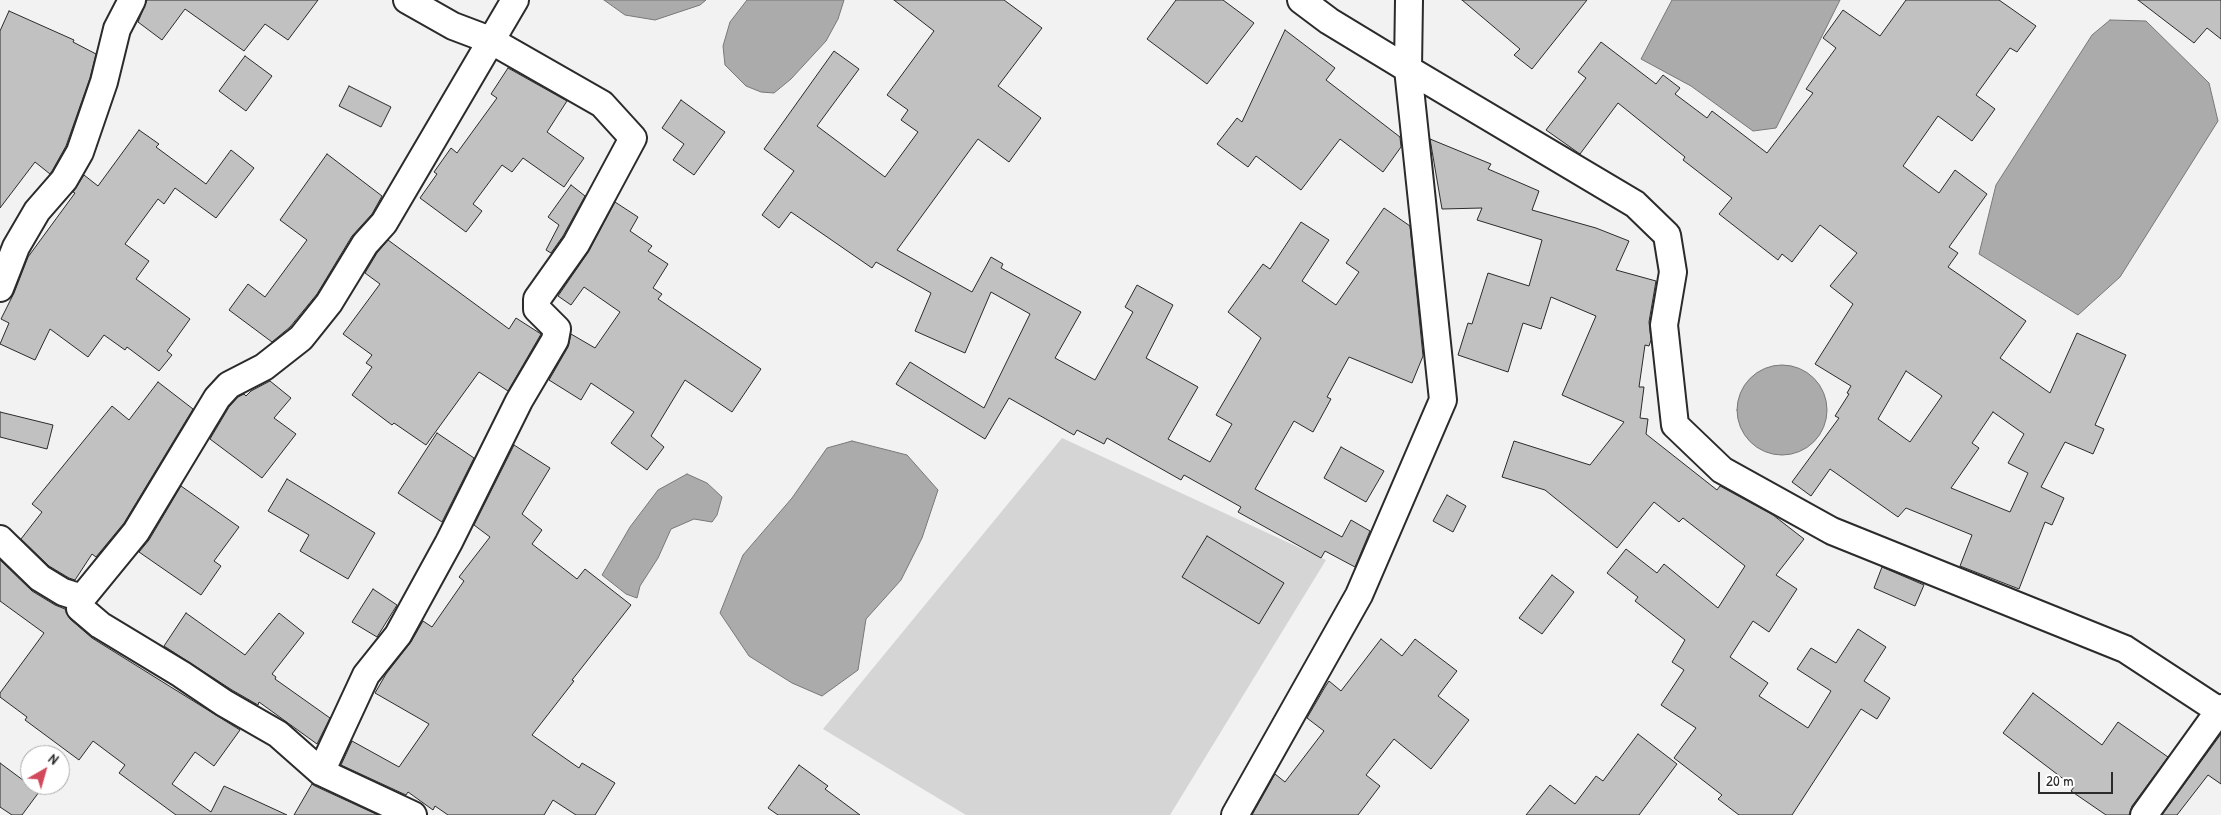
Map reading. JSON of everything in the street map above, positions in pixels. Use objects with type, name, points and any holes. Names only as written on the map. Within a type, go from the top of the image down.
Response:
[{"type":"street","points":[[0,288],[16,247],[38,211],[64,180],[80,152],[104,82],[117,29],[132,0]]},
{"type":"street","points":[[321,772],[366,675],[398,635],[449,542],[518,401],[555,340],[557,329],[537,309],[537,299],[576,244],[633,138],[602,104],[490,40],[453,26],[407,0]]},
{"type":"street","points":[[413,815],[321,772],[278,734],[224,703],[181,674],[100,625],[80,608],[82,598],[136,532],[217,398],[229,385],[264,367],[293,345],[301,338],[329,303],[365,244],[389,214],[515,0]]},
{"type":"street","points":[[1301,0],[1329,21],[1635,204],[1667,235],[1673,272],[1664,325],[1675,425],[1722,470],[1832,531],[2125,649],[2220,710],[2144,815]]},
{"type":"street","points":[[1235,815],[1358,595],[1443,400],[1408,69],[1409,0]]},
{"type":"street","points":[[0,538],[40,578],[63,592],[82,598]]},
{"type":"shaded area","points":[[604,0],[706,0],[700,5],[655,20],[625,15]]},
{"type":"shaded area","points":[[747,0],[844,0],[838,19],[826,41],[791,79],[774,93],[761,92],[746,86],[725,65],[723,46],[730,22]]},
{"type":"shaded area","points":[[1672,0],[1840,0],[1776,128],[1753,131],[1691,86],[1641,59]]},
{"type":"shaded area","points":[[2110,20],[2146,21],[2209,83],[2218,121],[2120,277],[2078,315],[1979,254],[1996,185],[2092,35]]},
{"type":"shaded area","points":[[1782,365],[1799,369],[1814,378],[1823,393],[1827,410],[1823,427],[1814,442],[1799,451],[1782,455],[1765,451],[1750,442],[1741,427],[1737,410],[1741,393],[1750,378],[1765,369]]},
{"type":"shaded area","points":[[1062,438],[1326,560],[1170,815],[966,815],[823,729]]},
{"type":"shaded area","points":[[852,441],[907,455],[938,490],[922,538],[901,580],[866,619],[858,670],[822,696],[792,683],[749,656],[720,613],[743,555],[792,498],[827,448]]},
{"type":"shaded area","points":[[687,474],[707,483],[722,497],[717,515],[712,522],[694,519],[671,529],[658,558],[640,586],[637,598],[626,594],[602,575],[630,527],[658,490]]},
{"type":"building","points":[[147,0],[318,0],[288,40],[265,24],[244,51],[185,9],[162,40],[138,22]]},
{"type":"building","points":[[894,0],[1004,0],[1042,28],[998,86],[1041,118],[1009,162],[978,139],[897,250],[972,292],[991,257],[1003,264],[1001,268],[1081,312],[1055,358],[1095,380],[1133,312],[1125,307],[1137,285],[1173,305],[1146,358],[1198,387],[1168,439],[1210,462],[1232,424],[1216,415],[1261,338],[1228,312],[1263,264],[1270,269],[1301,222],[1329,240],[1302,281],[1336,305],[1359,272],[1346,263],[1384,208],[1410,226],[1423,356],[1412,383],[1349,357],[1327,397],[1331,399],[1313,432],[1294,421],[1255,489],[1342,537],[1351,520],[1370,531],[1355,567],[1325,551],[1321,558],[1238,512],[1241,507],[1184,475],[1181,480],[1107,438],[1104,444],[1077,430],[1074,435],[1009,398],[985,439],[896,384],[910,362],[984,408],[1030,314],[991,292],[965,353],[915,331],[931,293],[876,262],[872,268],[791,212],[779,228],[762,215],[794,171],[764,149],[834,51],[859,69],[817,126],[885,177],[918,132],[901,120],[908,110],[887,95],[934,31]]},
{"type":"building","points":[[1176,0],[1223,0],[1254,23],[1207,84],[1147,39]]},
{"type":"building","points":[[1462,0],[1587,0],[1532,69],[1514,55],[1520,49]]},
{"type":"building","points":[[1906,0],[1999,0],[2036,26],[2017,52],[2010,48],[1976,95],[1995,109],[1972,141],[1938,116],[1903,166],[1939,193],[1955,170],[1987,194],[1949,247],[1958,253],[1948,267],[2026,321],[2000,358],[2050,393],[2077,333],[2126,355],[2095,425],[2104,429],[2093,454],[2065,442],[2041,487],[2064,498],[2052,525],[2045,522],[2019,589],[1960,566],[1972,535],[1906,508],[1898,517],[1830,469],[1811,496],[1792,482],[1839,418],[1835,416],[1849,394],[1847,393],[1851,386],[1815,364],[1853,304],[1830,286],[1857,253],[1820,225],[1792,262],[1782,254],[1778,260],[1719,214],[1732,198],[1683,160],[1685,157],[1618,103],[1580,154],[1546,130],[1586,78],[1578,72],[1601,42],[1656,84],[1663,75],[1680,88],[1675,94],[1707,118],[1712,111],[1767,153],[1813,93],[1806,89],[1836,48],[1823,38],[1843,10],[1880,36]],"holes":[[[1906,371],[1942,396],[1910,442],[1878,419]],[[1993,412],[2024,434],[2008,463],[2028,473],[2010,512],[1951,488],[1979,448],[1972,443]]]},
{"type":"building","points":[[2138,0],[2221,0],[2221,39],[2207,28],[2194,43]]},
{"type":"building","points":[[9,11],[74,40],[73,42],[96,54],[90,78],[66,146],[52,171],[50,174],[35,162],[0,208],[0,31]]},
{"type":"building","points":[[1285,30],[1335,68],[1326,80],[1400,137],[1401,147],[1383,172],[1340,139],[1301,190],[1256,156],[1248,167],[1217,144],[1237,118],[1242,122]]},
{"type":"building","points":[[245,56],[272,76],[246,111],[219,91]]},
{"type":"building","points":[[508,68],[567,101],[547,132],[584,158],[564,187],[523,158],[512,172],[502,165],[473,204],[482,211],[466,232],[420,198],[437,174],[434,172],[451,148],[457,153],[497,98],[491,94]]},
{"type":"building","points":[[349,86],[391,107],[381,127],[339,106]]},
{"type":"building","points":[[681,100],[725,132],[694,175],[673,160],[684,144],[662,128]]},
{"type":"building","points":[[139,130],[159,144],[156,147],[206,184],[231,150],[254,168],[216,218],[175,188],[164,204],[158,199],[125,244],[149,261],[136,279],[190,319],[167,351],[172,355],[159,371],[127,347],[125,350],[104,335],[88,357],[50,329],[35,360],[0,344],[9,323],[1,319],[14,293],[28,257],[75,193],[73,192],[84,175],[98,186]]},
{"type":"building","points":[[1430,139],[1491,164],[1488,169],[1539,191],[1532,210],[1596,228],[1629,241],[1616,270],[1656,281],[1649,322],[1651,340],[1649,346],[1645,345],[1639,387],[1644,387],[1640,418],[1648,419],[1646,434],[1717,490],[1720,486],[1773,515],[1804,539],[1776,575],[1797,589],[1769,632],[1753,621],[1730,657],[1768,683],[1759,696],[1808,728],[1831,691],[1797,669],[1811,648],[1836,663],[1858,629],[1886,647],[1864,681],[1890,698],[1877,719],[1861,709],[1792,815],[1739,815],[1718,799],[1722,795],[1674,758],[1696,728],[1661,705],[1684,670],[1672,662],[1685,640],[1635,601],[1638,597],[1607,573],[1626,549],[1657,573],[1664,564],[1718,608],[1745,566],[1683,518],[1679,522],[1654,502],[1617,548],[1545,490],[1502,477],[1514,441],[1590,465],[1624,422],[1562,395],[1596,316],[1551,297],[1541,329],[1523,323],[1508,372],[1458,355],[1468,323],[1472,324],[1488,273],[1529,286],[1542,240],[1477,220],[1482,208],[1442,209]]},
{"type":"building","points":[[327,154],[382,196],[372,214],[352,236],[317,294],[290,327],[272,342],[229,310],[248,284],[265,297],[307,240],[280,220]]},
{"type":"building","points":[[571,185],[585,196],[563,236],[551,253],[546,250],[559,225],[548,217]]},
{"type":"building","points":[[615,202],[638,217],[630,231],[652,246],[648,251],[668,264],[653,288],[662,294],[658,299],[761,369],[732,412],[685,380],[651,436],[664,447],[647,470],[611,443],[634,412],[591,383],[581,400],[549,380],[568,347],[571,334],[595,348],[620,312],[584,287],[571,305],[558,296],[589,251]]},
{"type":"building","points":[[388,240],[509,329],[516,318],[541,334],[508,391],[479,372],[426,445],[394,423],[392,425],[352,395],[372,367],[366,363],[372,355],[343,334],[380,284],[365,273],[377,253]]},
{"type":"building","points":[[270,381],[291,398],[274,418],[296,434],[262,478],[210,439],[229,407],[238,397],[244,394],[246,396],[251,391]]},
{"type":"building","points":[[158,382],[193,409],[124,523],[96,557],[92,554],[75,580],[69,578],[49,566],[21,539],[42,512],[32,504],[112,406],[129,420]]},
{"type":"building","points":[[0,412],[53,425],[47,449],[0,437]]},
{"type":"building","points":[[437,433],[474,458],[442,522],[398,493]]},
{"type":"building","points":[[514,445],[550,468],[522,514],[542,530],[532,544],[577,579],[585,569],[631,605],[532,735],[579,768],[582,763],[615,783],[595,815],[576,815],[553,800],[544,815],[448,815],[435,806],[433,810],[408,792],[406,795],[341,765],[352,741],[399,767],[429,724],[375,693],[386,674],[411,642],[423,621],[432,627],[464,581],[459,577],[490,537],[474,525]]},
{"type":"building","points":[[1341,447],[1384,471],[1366,502],[1324,478]]},
{"type":"building","points":[[287,479],[375,533],[348,579],[300,551],[309,535],[268,511]]},
{"type":"building","points":[[181,486],[239,527],[214,561],[221,566],[201,595],[139,552],[149,540]]},
{"type":"building","points":[[1447,495],[1466,506],[1453,532],[1433,521]]},
{"type":"building","points":[[1207,536],[1284,583],[1259,624],[1182,577]]},
{"type":"building","points":[[0,560],[32,591],[65,609],[70,619],[92,638],[240,730],[214,766],[195,752],[172,784],[211,812],[224,786],[287,815],[176,815],[119,773],[125,765],[93,741],[79,760],[70,753],[70,745],[59,745],[25,720],[27,717],[0,697],[0,693],[44,633],[0,601]]},
{"type":"building","points":[[1882,567],[1924,585],[1915,606],[1874,588]]},
{"type":"building","points":[[1552,575],[1574,592],[1542,634],[1519,618]]},
{"type":"building","points":[[373,589],[397,605],[377,637],[352,622]]},
{"type":"building","points":[[186,613],[245,655],[279,613],[304,633],[272,674],[276,677],[275,679],[330,718],[317,744],[259,702],[258,705],[232,690],[164,646]]},
{"type":"building","points":[[1381,639],[1402,656],[1415,639],[1457,671],[1438,696],[1469,720],[1431,769],[1394,739],[1366,775],[1380,786],[1358,815],[1252,815],[1275,774],[1285,782],[1324,731],[1307,718],[1329,681],[1341,691]]},
{"type":"building","points":[[2033,693],[2102,745],[2118,722],[2168,757],[2132,806],[2129,815],[2106,815],[2071,791],[2074,787],[2003,733]]},
{"type":"building","points":[[1638,734],[1677,764],[1639,815],[1526,815],[1550,785],[1575,804],[1596,776],[1603,781]]},
{"type":"building","points":[[2221,734],[2221,784],[2208,775],[2177,815],[2162,815]]},
{"type":"building","points":[[0,763],[20,778],[20,795],[37,795],[22,815],[12,815],[0,807]]},
{"type":"building","points":[[799,765],[828,786],[825,789],[860,815],[778,815],[768,808]]},
{"type":"building","points":[[312,784],[315,786],[378,815],[294,815]]}]
